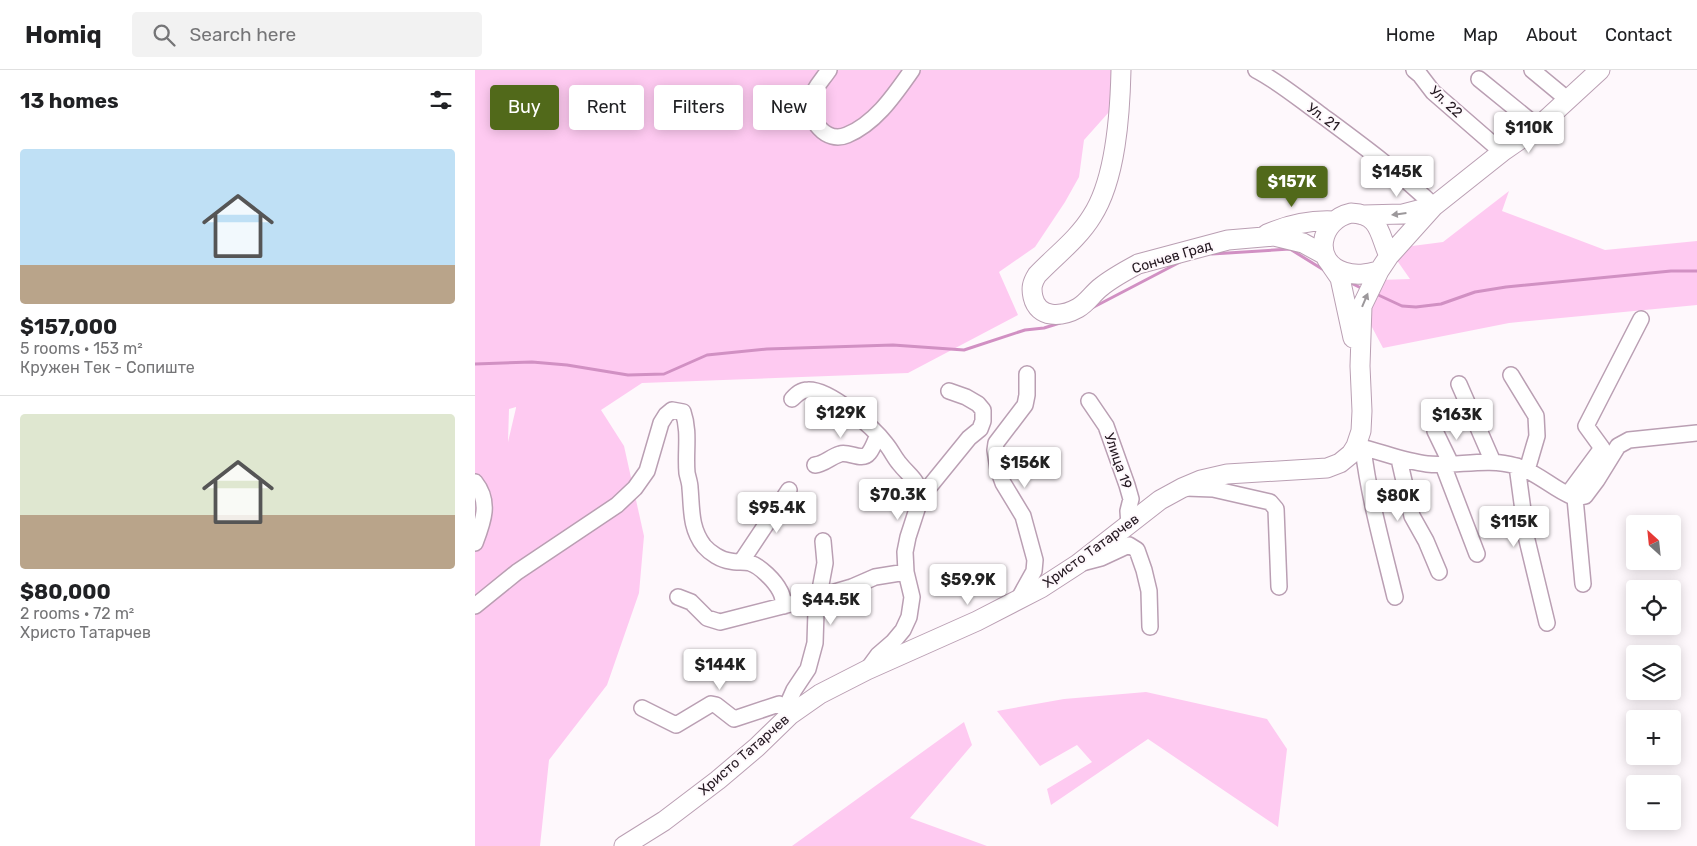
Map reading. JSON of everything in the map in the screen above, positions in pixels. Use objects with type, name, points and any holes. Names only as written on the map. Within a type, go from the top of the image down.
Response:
[{"type":"main road","name":"Сончев Град","points":[[1121,70],[1115,144],[1107,186],[1091,218],[1037,275],[1033,282],[1031,290],[1033,301],[1040,310],[1049,315],[1062,315],[1079,308],[1101,287],[1138,264],[1228,240],[1259,237]]},
{"type":"main road","points":[[1360,447],[1362,306],[1384,264],[1434,206],[1502,152],[1538,127],[1595,71]]},
{"type":"main road","points":[[1360,366],[1343,287],[1340,278],[1328,260],[1323,240],[1325,233],[1333,221],[1351,213],[1363,215],[1403,214],[1434,206]]},
{"type":"main road","points":[[1363,215],[1370,218],[1380,230],[1384,244],[1384,264]]},
{"type":"main road","points":[[1259,237],[1294,225],[1318,220],[1333,221]]},
{"type":"main road","points":[[1259,237],[1274,236],[1303,243],[1328,260],[1337,270],[1345,273],[1362,275],[1384,264]]},
{"type":"main road","name":"Христо Татарчев","points":[[624,846],[664,821],[718,780],[757,747],[788,711],[867,670],[977,621],[1041,588],[1078,564],[1160,500],[1181,488],[1201,480],[1227,474],[1327,468],[1340,463],[1360,447]]},
{"type":"street","points":[[829,70],[811,98],[811,110],[815,123],[821,130],[828,135],[837,137],[859,130],[871,120],[891,99],[913,70]]},
{"type":"street","name":"Ул. 21","points":[[1256,70],[1271,74],[1411,184],[1434,206]]},
{"type":"street","name":"Ул. 22","points":[[1414,70],[1433,92],[1502,152]]},
{"type":"street","points":[[1532,70],[1567,99]]},
{"type":"street","points":[[1479,78],[1538,127]]},
{"type":"street","points":[[1583,584],[1571,496],[1602,448],[1586,426],[1641,319]]},
{"type":"street","points":[[1018,600],[1034,571],[1035,560],[1023,516],[1003,483],[998,469],[995,450],[997,443],[1025,405],[1027,374]]},
{"type":"street","points":[[1511,374],[1536,416],[1537,436],[1522,468],[1527,540],[1547,623]]},
{"type":"street","points":[[1459,384],[1493,462]]},
{"type":"street","points":[[792,399],[800,392],[808,390],[820,393],[838,402],[861,418],[886,443],[898,462],[919,486],[921,498]]},
{"type":"street","points":[[867,670],[878,655],[903,630],[909,617],[912,597],[906,572],[905,552],[921,498],[969,438],[980,428],[983,421],[983,410],[978,404],[949,391]]},
{"type":"street","name":"Улица 19","points":[[1089,401],[1106,426],[1127,485],[1131,499],[1127,511],[1129,525]]},
{"type":"street","points":[[475,606],[517,572],[617,505],[635,488],[647,471],[661,423],[672,410],[683,412],[687,425],[687,473],[691,486],[692,522],[696,532],[706,548],[719,557],[730,561],[748,562],[755,566],[780,591],[784,606]]},
{"type":"street","points":[[1435,430],[1477,554]]},
{"type":"street","points":[[1395,597],[1360,447],[1399,459],[1427,464],[1447,465],[1493,462],[1522,468],[1571,496],[1585,496],[1618,446],[1623,442],[1697,434]]},
{"type":"street","points":[[815,465],[824,464],[839,454],[847,453],[866,456],[869,454],[878,435]]},
{"type":"street","points":[[1399,459],[1412,516],[1426,541],[1439,572]]},
{"type":"street","points":[[475,482],[482,490],[485,507],[482,524],[475,543]]},
{"type":"street","points":[[1181,488],[1213,489],[1274,504],[1276,509],[1279,587]]},
{"type":"street","points":[[741,562],[789,490]]},
{"type":"street","points":[[642,708],[676,725],[711,704],[716,705],[733,719],[779,704],[788,711],[794,690],[808,669],[815,643],[818,597],[825,563],[823,541]]},
{"type":"street","points":[[1078,564],[1101,558],[1129,545],[1137,550],[1149,591],[1150,627]]},
{"type":"street","points":[[678,597],[691,602],[707,618],[721,622],[818,597],[852,587],[875,577],[906,572]]},
{"type":"shaded area","points":[[475,70],[1128,70],[1120,102],[1084,140],[1079,177],[1065,202],[1035,247],[999,272],[1018,315],[908,373],[642,383],[601,410],[624,446],[644,536],[639,593],[607,685],[549,760],[540,846],[475,846]],"holes":[[[516,407],[508,442],[509,409]]]},
{"type":"shaded area","points":[[1509,191],[1502,211],[1605,250],[1697,241],[1697,305],[1509,323],[1383,348],[1364,312],[1379,280],[1410,279],[1389,249],[1443,242]]},
{"type":"shaded area","points":[[1146,692],[1267,719],[1287,749],[1278,827],[1148,739],[1051,805],[1047,789],[1092,762],[1077,745],[1040,766],[997,711],[1064,699]]},
{"type":"shaded area","points":[[964,722],[972,745],[910,818],[987,846],[792,846]]},
{"type":"waterway","points":[[1212,254],[1290,249],[1327,272]]},
{"type":"waterway","points":[[1090,309],[1182,261]]},
{"type":"waterway","points":[[1374,293],[1402,306],[1416,307],[1441,304],[1475,292],[1506,287],[1671,271],[1697,271]]},
{"type":"waterway","points":[[1349,282],[1363,289]]},
{"type":"waterway","points":[[475,364],[532,362],[567,365],[628,375],[664,374],[707,355],[767,349],[893,345],[964,350],[1025,330],[1044,328],[1060,323]]}]
